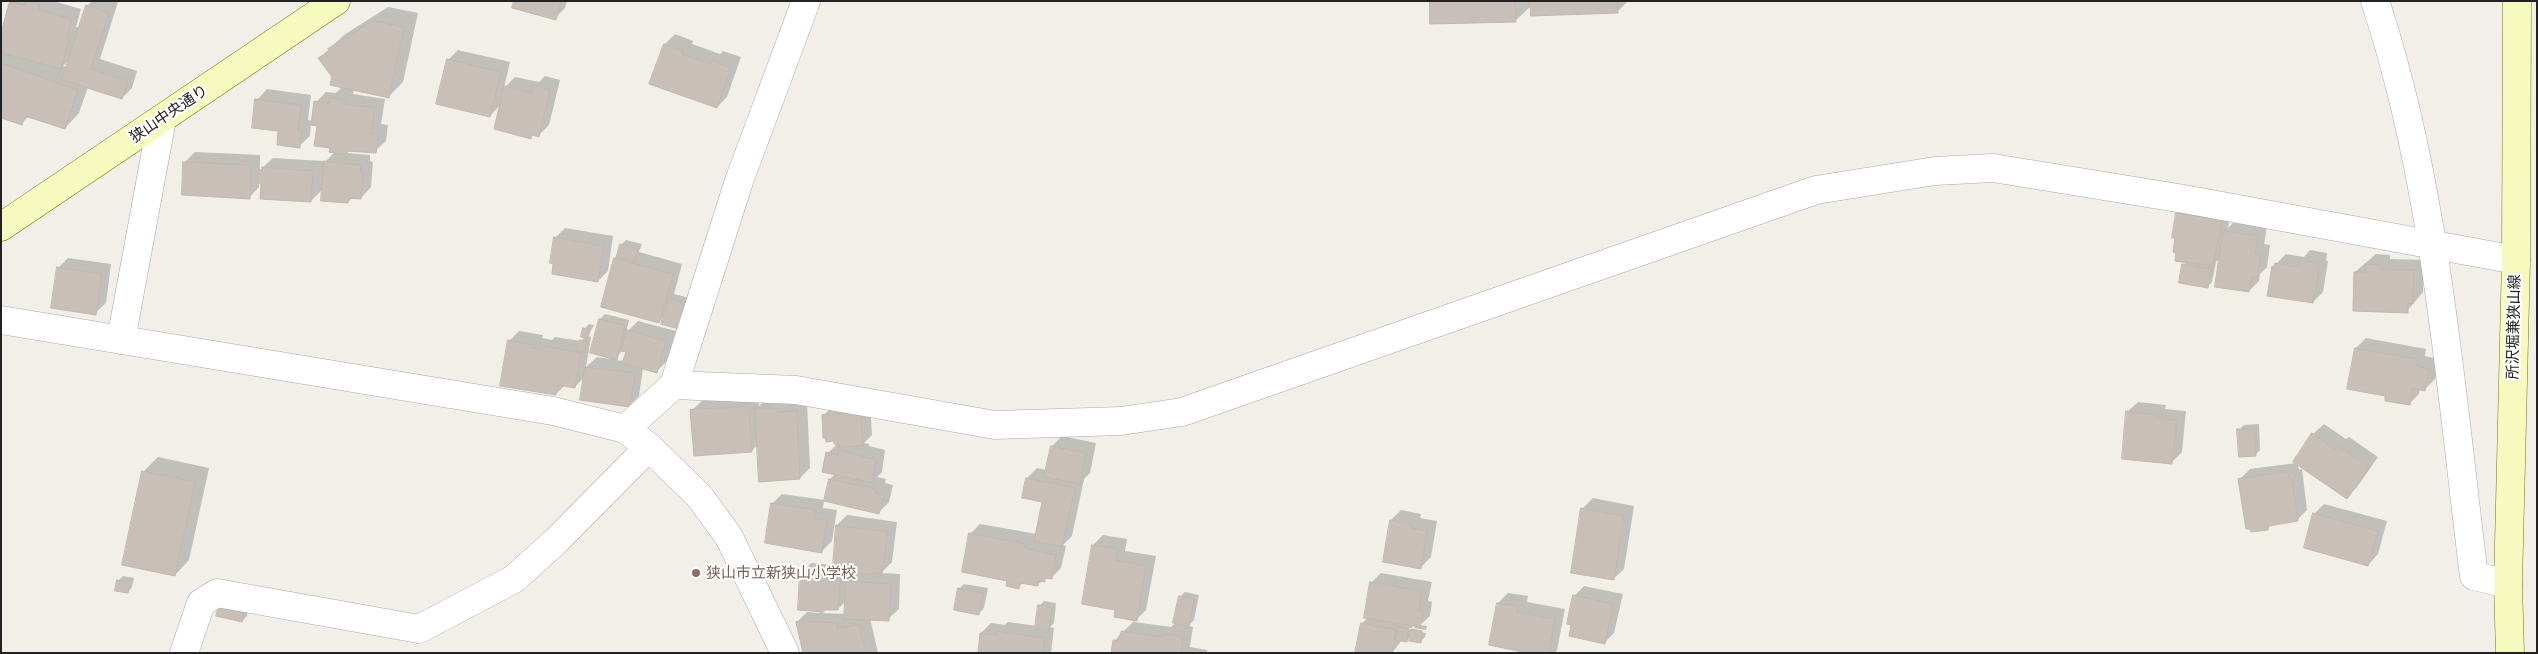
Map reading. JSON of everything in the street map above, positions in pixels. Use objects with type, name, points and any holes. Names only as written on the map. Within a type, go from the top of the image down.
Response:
[{"type":"main road","name":"狭山中央通り","points":[[1,227],[336,1]]},
{"type":"main road","name":"所沢堀兼狭山線","points":[[2510,653],[2508,584],[2526,262],[2518,1]]},
{"type":"street","points":[[625,429],[674,385],[739,181],[806,1]]},
{"type":"street","points":[[2374,1],[2393,57],[2433,246],[2474,576],[2508,584]]},
{"type":"street","points":[[121,340],[162,119]]},
{"type":"street","points":[[674,385],[796,390],[995,425],[1121,421],[1182,412],[1816,190],[1935,171],[1992,168],[2184,199],[2526,262]]},
{"type":"street","points":[[1,320],[553,411],[625,429],[650,446],[700,497],[729,537],[785,653]]},
{"type":"street","points":[[184,653],[201,603],[216,593],[419,629],[514,579],[556,541],[650,446]]},
{"type":"building","points":[[26,1],[40,5],[39,10],[72,19],[67,37],[70,38],[61,69],[1,53],[1,33],[9,3],[25,5]]},
{"type":"building","points":[[514,1],[561,1],[556,20],[512,8]]},
{"type":"building","points":[[1430,1],[1515,1],[1516,22],[1430,24]]},
{"type":"building","points":[[1530,1],[1617,1],[1618,13],[1531,16]]},
{"type":"building","points":[[86,5],[109,13],[91,69],[128,81],[122,99],[62,80]]},
{"type":"building","points":[[373,21],[404,27],[389,98],[330,85],[332,77],[318,58],[329,51],[328,49]]},
{"type":"building","points":[[664,44],[683,51],[682,54],[711,64],[712,60],[731,68],[717,108],[649,84]]},
{"type":"building","points":[[447,59],[501,72],[490,117],[436,104]]},
{"type":"building","points":[[1,63],[78,90],[65,129],[25,116],[22,125],[1,118]]},
{"type":"building","points":[[534,85],[550,90],[539,137],[532,135],[531,139],[494,129],[504,86],[532,93]]},
{"type":"building","points":[[330,97],[344,100],[344,104],[375,108],[371,134],[378,135],[376,153],[347,151],[346,155],[329,152],[330,148],[314,146],[317,126],[311,125],[314,101],[329,103]]},
{"type":"building","points":[[255,99],[301,105],[298,130],[302,131],[300,148],[277,145],[278,131],[252,128]]},
{"type":"building","points":[[324,161],[361,165],[360,171],[363,171],[361,199],[349,198],[348,203],[321,201]]},
{"type":"building","points":[[183,162],[251,165],[250,199],[182,195]]},
{"type":"building","points":[[262,167],[313,171],[311,202],[260,199],[261,183],[258,183],[258,170],[262,170]]},
{"type":"building","points":[[2176,213],[2205,217],[2205,213],[2223,216],[2213,266],[2175,261],[2176,253],[2173,252],[2175,238],[2172,238]]},
{"type":"building","points":[[2223,231],[2258,236],[2255,254],[2261,255],[2257,278],[2252,277],[2249,292],[2215,287]]},
{"type":"building","points":[[554,237],[604,246],[598,282],[552,274],[553,264],[550,263]]},
{"type":"building","points":[[620,244],[638,249],[634,261],[617,256]]},
{"type":"building","points":[[614,258],[673,274],[659,323],[601,307]]},
{"type":"building","points":[[2299,260],[2318,263],[2317,270],[2319,271],[2313,303],[2267,296],[2272,266],[2274,267],[2275,263],[2298,267]]},
{"type":"building","points":[[2182,264],[2211,269],[2208,288],[2179,283]]},
{"type":"building","points":[[2365,264],[2381,265],[2381,269],[2414,270],[2413,304],[2408,303],[2408,313],[2353,311],[2354,272],[2365,272]]},
{"type":"building","points":[[57,267],[102,274],[96,315],[51,308]]},
{"type":"building","points":[[669,298],[689,304],[682,330],[661,324]]},
{"type":"building","points":[[599,319],[625,325],[617,360],[590,353]]},
{"type":"building","points":[[583,328],[590,330],[587,339],[581,337]]},
{"type":"building","points":[[627,330],[666,341],[657,373],[622,363],[626,352],[621,351]]},
{"type":"building","points":[[508,340],[533,345],[533,348],[544,350],[544,346],[581,353],[575,388],[558,385],[556,395],[500,386]]},
{"type":"building","points":[[580,340],[587,342],[584,352],[577,351]]},
{"type":"building","points":[[2355,348],[2417,359],[2416,366],[2429,369],[2425,391],[2412,388],[2410,405],[2385,401],[2385,396],[2347,389]]},
{"type":"building","points":[[585,367],[635,373],[630,407],[580,400]]},
{"type":"building","points":[[749,407],[752,452],[694,456],[690,410]]},
{"type":"building","points":[[755,408],[777,408],[778,412],[797,411],[800,479],[759,482]]},
{"type":"building","points":[[2126,411],[2156,415],[2156,418],[2177,420],[2172,464],[2122,459]]},
{"type":"building","points":[[861,413],[863,446],[839,447],[839,444],[834,444],[834,441],[826,442],[825,438],[823,438],[822,415]]},
{"type":"building","points":[[2237,429],[2254,429],[2256,456],[2239,457]]},
{"type":"building","points":[[2312,433],[2335,449],[2338,446],[2369,467],[2347,499],[2293,462]]},
{"type":"building","points":[[1051,446],[1086,453],[1080,484],[1044,477]]},
{"type":"building","points":[[839,450],[876,460],[873,483],[822,472],[826,452],[838,455]]},
{"type":"building","points":[[142,471],[195,482],[175,576],[122,565]]},
{"type":"building","points":[[2288,472],[2289,479],[2292,479],[2298,521],[2268,526],[2268,530],[2251,532],[2250,529],[2246,529],[2238,479]]},
{"type":"building","points":[[1026,478],[1075,488],[1062,547],[1034,541],[1042,502],[1022,498]]},
{"type":"building","points":[[829,479],[876,489],[876,493],[884,495],[879,514],[824,501]]},
{"type":"building","points":[[771,503],[815,510],[814,518],[827,520],[822,553],[765,543]]},
{"type":"building","points":[[1581,508],[1624,516],[1614,580],[1571,573]]},
{"type":"building","points":[[2313,513],[2378,531],[2368,566],[2304,548]]},
{"type":"building","points":[[1390,520],[1411,524],[1411,528],[1427,531],[1421,569],[1383,562]]},
{"type":"building","points":[[836,525],[888,532],[882,573],[873,572],[873,575],[845,571],[846,568],[833,566]]},
{"type":"building","points":[[969,533],[1026,544],[1025,548],[1056,555],[1052,579],[1045,578],[1045,582],[1039,581],[1038,586],[1020,583],[1019,589],[1006,586],[1007,581],[962,572]]},
{"type":"building","points":[[1092,545],[1118,549],[1116,560],[1146,566],[1137,621],[1114,617],[1115,610],[1082,604]]},
{"type":"building","points":[[800,573],[841,575],[838,610],[824,610],[824,612],[798,610]]},
{"type":"building","points":[[117,580],[130,583],[128,593],[115,591]]},
{"type":"building","points":[[846,581],[891,584],[889,621],[844,619]]},
{"type":"building","points":[[1370,582],[1422,591],[1419,611],[1423,611],[1420,627],[1364,618]]},
{"type":"building","points":[[958,588],[983,593],[979,615],[954,610]]},
{"type":"building","points":[[1573,595],[1613,604],[1605,644],[1569,636],[1571,625],[1567,624]]},
{"type":"building","points":[[1179,596],[1194,599],[1189,627],[1173,623]]},
{"type":"building","points":[[1497,603],[1518,606],[1517,612],[1555,619],[1549,653],[1527,653],[1489,645]]},
{"type":"building","points":[[1038,605],[1052,607],[1049,630],[1035,628]]},
{"type":"building","points":[[219,606],[244,611],[242,622],[216,616]]},
{"type":"building","points":[[796,622],[837,623],[838,629],[859,624],[866,653],[803,653]]},
{"type":"building","points":[[1361,623],[1396,630],[1392,653],[1355,653]]},
{"type":"building","points":[[1399,627],[1409,628],[1407,642],[1396,640]]},
{"type":"building","points":[[1411,629],[1422,631],[1421,643],[1409,641]]},
{"type":"building","points":[[997,631],[1045,638],[1043,653],[978,653],[980,633],[996,635]]},
{"type":"building","points":[[1122,631],[1162,637],[1163,634],[1183,637],[1181,653],[1111,653],[1113,640],[1117,641]]},
{"type":"place","name":"狭山市立新狭山小学校","points":[[696,573]]}]
